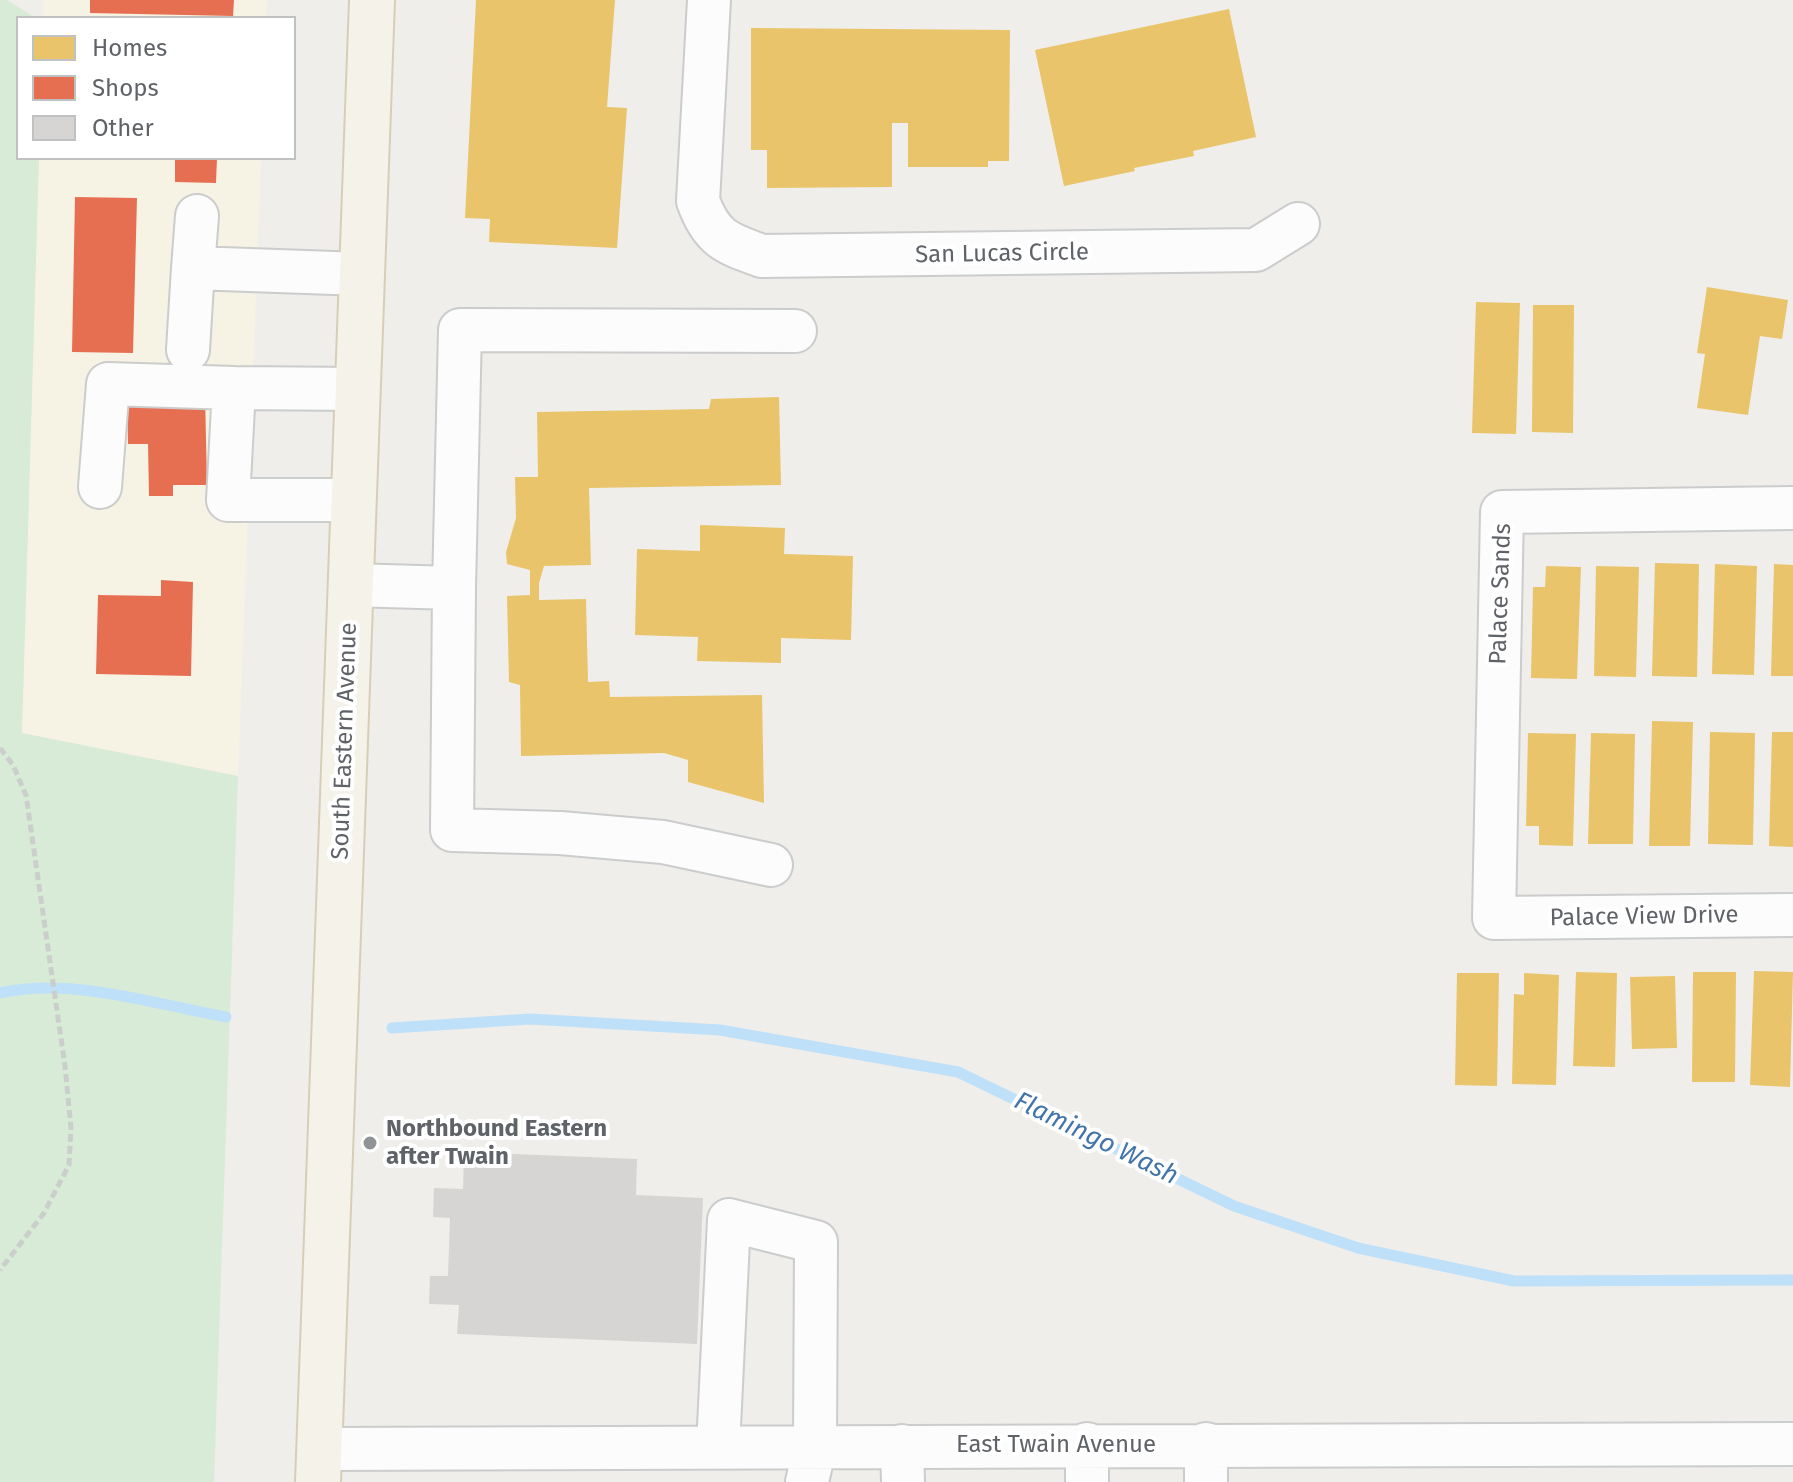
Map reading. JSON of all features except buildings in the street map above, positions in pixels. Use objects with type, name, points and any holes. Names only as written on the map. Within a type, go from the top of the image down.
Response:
[{"type":"main road","name":"South Eastern Avenue","points":[[318,1465],[372,0]]},
{"type":"street","name":"San Lucas Circle","points":[[709,0],[698,201],[707,225],[727,244],[762,256],[1256,250],[1298,224]]},
{"type":"street","points":[[188,350],[197,216]]},
{"type":"street","points":[[193,268],[362,274]]},
{"type":"street","points":[[771,865],[663,842],[560,833],[452,830],[460,330],[795,331]]},
{"type":"street","points":[[100,487],[108,384],[358,389]]},
{"type":"street","points":[[234,388],[228,500],[354,500]]},
{"type":"street","name":"Palace Sands","points":[[1494,918],[1502,512],[1793,508]]},
{"type":"street","points":[[350,585],[454,588]]},
{"type":"street","name":"Palace View Drive","points":[[1494,918],[1793,915]]},
{"type":"street","points":[[718,1447],[729,1220],[816,1242],[811,1464]]},
{"type":"street","name":"East Twain Avenue","points":[[318,1465],[718,1447],[811,1464],[903,1464],[1206,1463],[1793,1444]]},
{"type":"path","points":[[0,748],[13,765],[26,795],[71,1128],[69,1165],[44,1213],[0,1270]]},
{"type":"shaded area","points":[[43,0],[267,0],[266,16],[43,16]]},
{"type":"shaded area","points":[[39,160],[261,160],[238,776],[22,733]]},
{"type":"green space","points":[[0,0],[7,0],[33,16],[16,16],[16,160],[39,160],[22,733],[238,776],[214,1482],[0,1482]]},
{"type":"waterway","name":"Flamingo Wash","points":[[0,993],[56,988],[85,990],[226,1017]]},
{"type":"waterway","name":"Flamingo Wash","points":[[392,1028],[530,1019],[720,1030],[958,1072],[1234,1206],[1358,1248],[1514,1281],[1793,1280]]},
{"type":"place","name":"Northbound Eastern after Twain","points":[[370,1143]]}]
